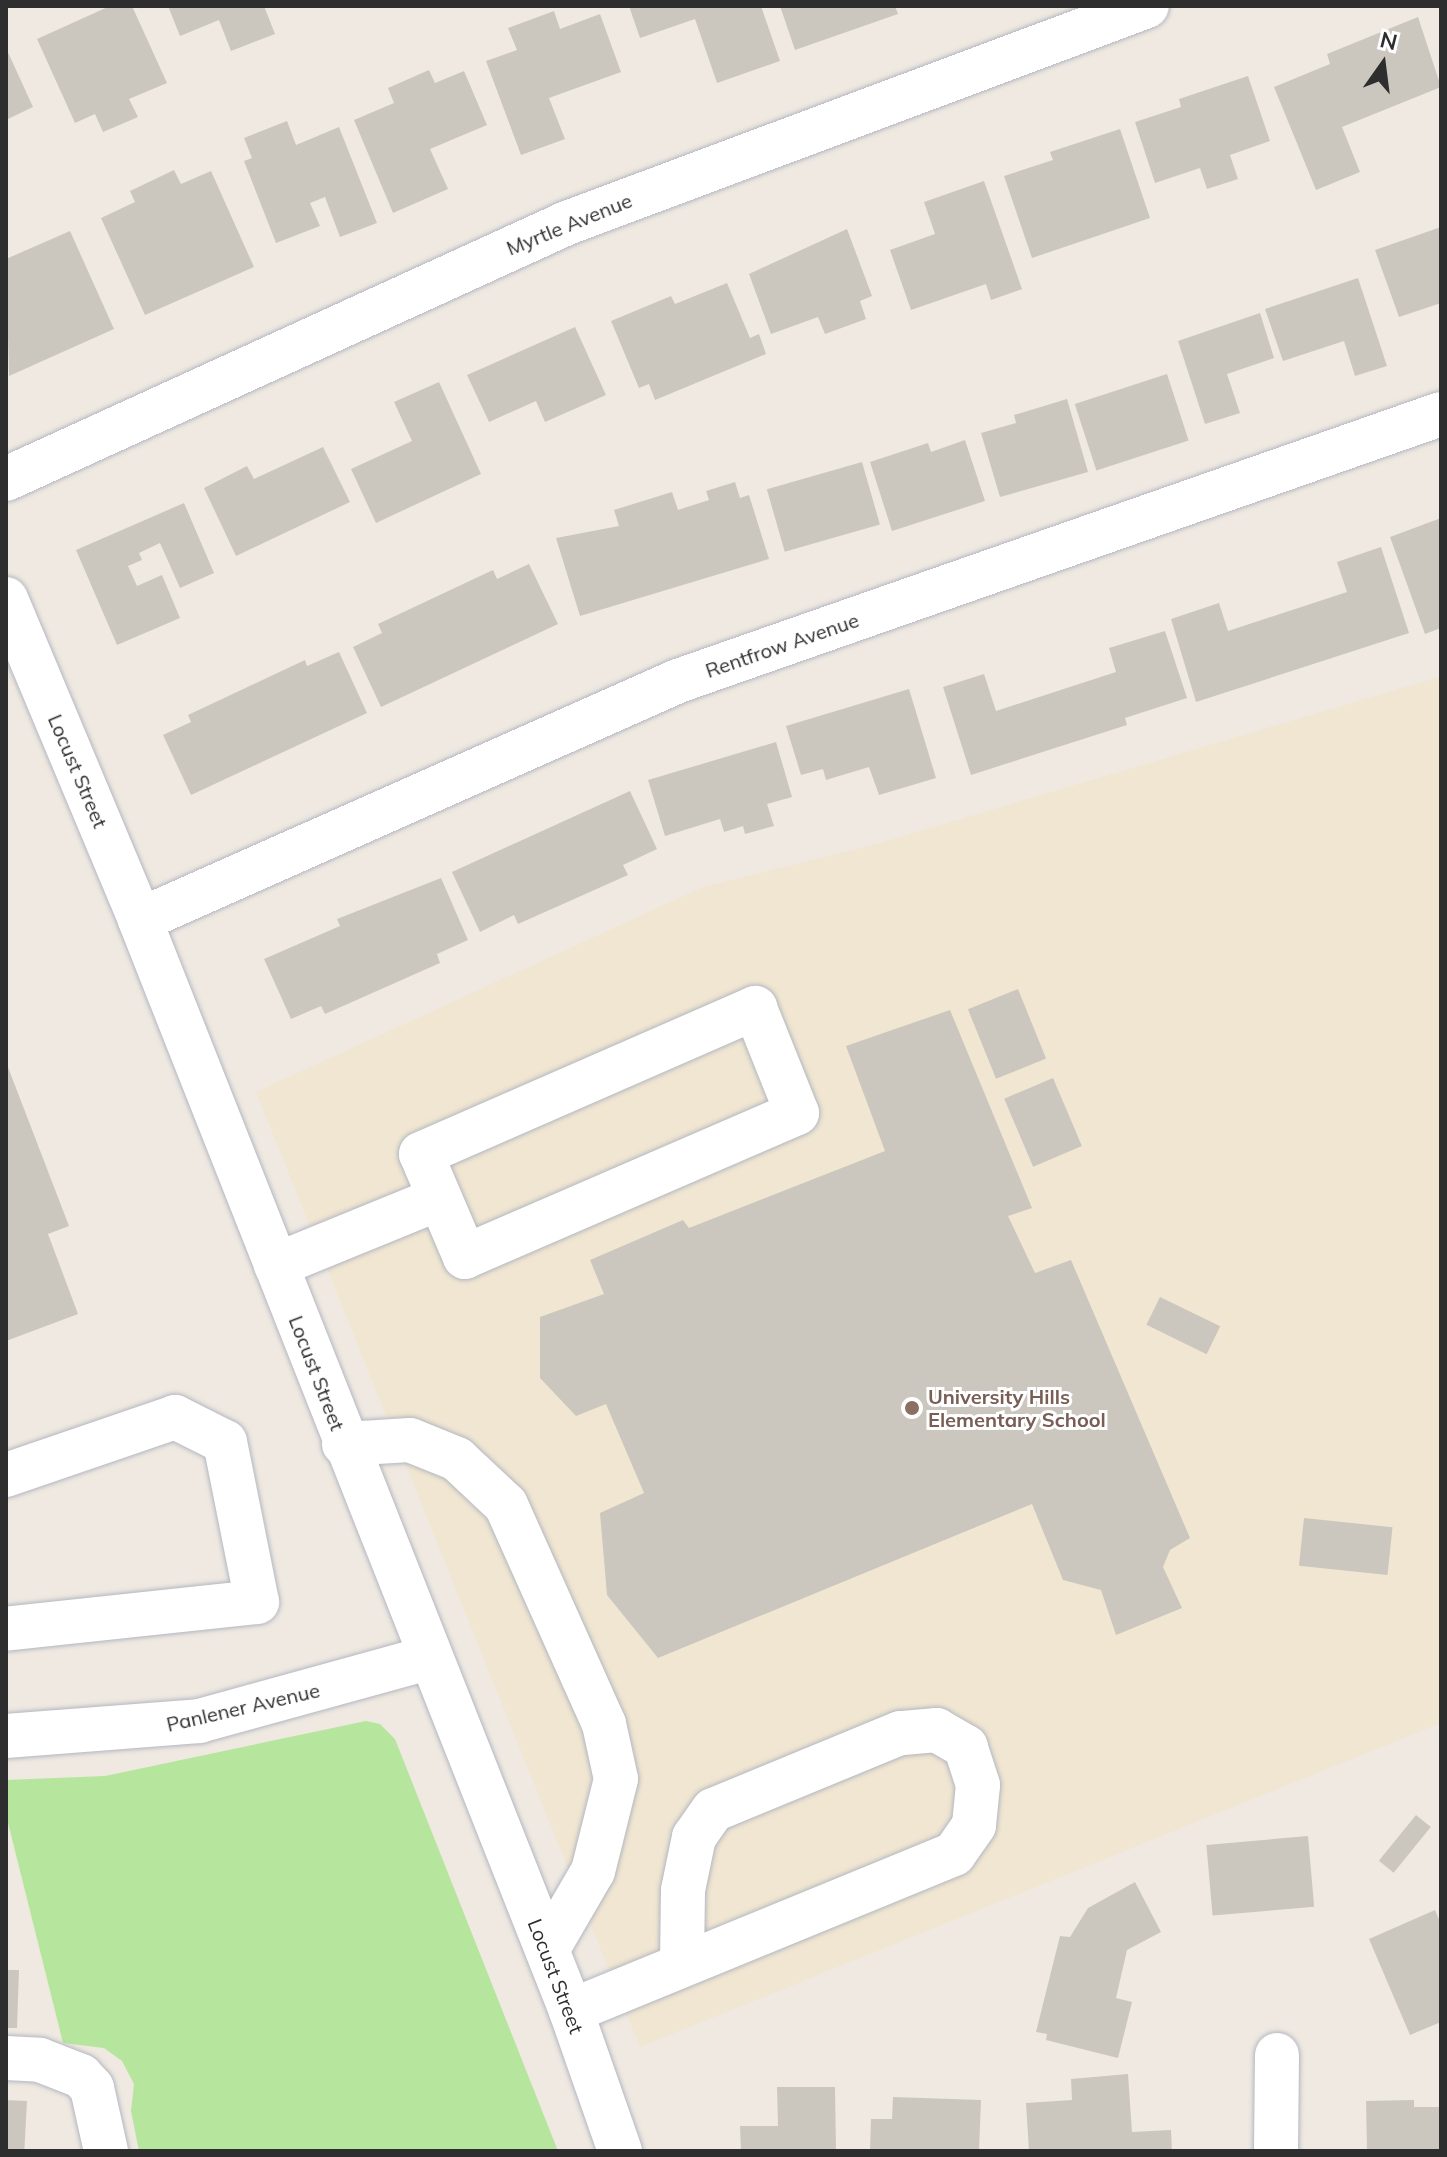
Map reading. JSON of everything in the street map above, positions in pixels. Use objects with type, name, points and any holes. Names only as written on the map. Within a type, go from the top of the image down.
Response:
[{"type":"street","name":"Myrtle Avenue","points":[[6,479],[567,223],[1147,6]]},
{"type":"street","name":"Rentfrow Avenue","points":[[140,920],[678,681],[1441,414]]},
{"type":"street","name":"Locust Street","points":[[6,599],[140,920],[428,1658],[571,2011],[620,2151]]},
{"type":"street","points":[[755,1008],[797,1113],[465,1257],[438,1199],[421,1154],[755,1008]]},
{"type":"street","points":[[276,1265],[438,1199]]},
{"type":"street","points":[[6,1475],[175,1417],[225,1442],[257,1602],[6,1629]]},
{"type":"street","points":[[344,1444],[410,1440],[457,1459],[506,1505],[604,1724],[616,1779],[593,1871],[547,1950]]},
{"type":"street","name":"Panlener Avenue","points":[[6,1736],[199,1721],[428,1658]]},
{"type":"street","points":[[571,2011],[682,1961],[954,1854],[974,1825],[978,1785],[966,1747],[937,1730],[900,1733],[713,1810],[694,1837],[683,1890],[682,1961]]},
{"type":"street","points":[[1276,2151],[1277,2055]]},
{"type":"street","points":[[6,2058],[40,2060],[81,2076],[92,2088],[106,2151]]},
{"type":"shaded area","name":"University Hills Elementary School","points":[[1439,677],[1441,1723],[640,2047],[256,1092],[703,887],[873,845]]},
{"type":"green space","points":[[366,1721],[380,1724],[395,1739],[558,2151],[139,2151],[131,2111],[134,2084],[122,2061],[104,2048],[63,2043],[6,1815],[6,1780],[105,1776]]},
{"type":"building","points":[[110,6],[132,6],[167,83],[129,99],[138,117],[103,132],[95,114],[75,123],[37,39]]},
{"type":"building","points":[[168,6],[264,6],[275,34],[231,51],[219,20],[180,36]]},
{"type":"building","points":[[629,6],[761,6],[780,61],[717,83],[695,19],[640,38]]},
{"type":"building","points":[[780,6],[895,6],[898,14],[795,50]]},
{"type":"building","points":[[554,11],[560,29],[600,14],[621,72],[549,98],[565,139],[521,155],[486,61],[517,50],[508,28]]},
{"type":"building","points":[[1418,17],[1441,87],[1342,127],[1360,172],[1316,190],[1274,87],[1330,64],[1327,54]]},
{"type":"building","points":[[6,48],[33,107],[6,120]]},
{"type":"building","points":[[429,70],[435,83],[464,71],[487,125],[430,149],[448,189],[393,213],[354,120],[394,103],[388,88]]},
{"type":"building","points":[[1248,76],[1270,141],[1230,155],[1238,179],[1207,189],[1200,168],[1155,183],[1135,122],[1181,107],[1179,99]]},
{"type":"building","points":[[287,121],[296,145],[339,127],[377,223],[340,237],[325,197],[310,203],[320,226],[276,243],[244,161],[252,158],[244,138]]},
{"type":"building","points":[[1120,129],[1150,218],[1032,258],[1004,176],[1053,160],[1050,152]]},
{"type":"building","points":[[174,170],[181,184],[211,171],[254,267],[145,315],[101,218],[135,202],[130,191]]},
{"type":"building","points":[[984,181],[1022,289],[991,300],[986,284],[911,310],[890,250],[935,234],[924,202]]},
{"type":"building","points":[[1441,227],[1441,303],[1399,317],[1375,250]]},
{"type":"building","points":[[847,229],[872,296],[860,301],[866,319],[825,334],[818,317],[771,334],[749,274]]},
{"type":"building","points":[[70,231],[114,329],[9,376],[6,259]]},
{"type":"building","points":[[1358,278],[1387,366],[1355,376],[1344,341],[1283,361],[1265,309]]},
{"type":"building","points":[[727,283],[750,338],[759,334],[766,354],[655,400],[649,384],[639,388],[611,321],[671,296],[675,304]]},
{"type":"building","points":[[1260,313],[1274,358],[1227,374],[1240,413],[1205,424],[1178,341]]},
{"type":"building","points":[[575,327],[606,395],[545,422],[536,401],[489,422],[467,375]]},
{"type":"building","points":[[1167,374],[1189,441],[1096,471],[1075,404]]},
{"type":"building","points":[[439,382],[481,474],[376,523],[351,469],[412,441],[394,402]]},
{"type":"building","points":[[1067,399],[1088,472],[1000,497],[981,433],[1016,423],[1014,415]]},
{"type":"building","points":[[965,440],[985,501],[892,531],[870,462],[928,443],[931,452]]},
{"type":"building","points":[[323,447],[350,502],[236,556],[204,488],[247,466],[254,479]]},
{"type":"building","points":[[862,462],[880,524],[785,552],[767,489]]},
{"type":"building","points":[[735,482],[740,498],[749,495],[769,559],[580,616],[556,538],[619,526],[614,510],[672,492],[678,510],[709,500],[706,491]]},
{"type":"building","points":[[184,503],[214,573],[180,588],[160,543],[139,553],[142,560],[128,566],[137,586],[162,575],[180,618],[117,645],[76,550]]},
{"type":"building","points":[[1441,518],[1441,628],[1425,634],[1390,537]]},
{"type":"building","points":[[1381,547],[1409,633],[1196,702],[1171,619],[1219,603],[1228,631],[1347,592],[1337,562]]},
{"type":"building","points":[[529,564],[558,624],[381,707],[353,647],[382,633],[378,624],[493,570],[497,579]]},
{"type":"building","points":[[1165,631],[1187,698],[1125,718],[1127,725],[971,775],[943,687],[984,674],[996,711],[1116,672],[1109,648]]},
{"type":"building","points":[[339,652],[367,713],[191,795],[163,735],[191,722],[188,715],[305,660],[307,666]]},
{"type":"building","points":[[909,689],[936,778],[879,795],[869,767],[826,780],[823,769],[801,775],[786,726]]},
{"type":"building","points":[[776,742],[792,797],[767,804],[774,826],[745,834],[743,826],[724,832],[720,819],[665,836],[648,780]]},
{"type":"building","points":[[630,791],[657,849],[623,865],[628,875],[518,924],[514,915],[480,932],[452,872]]},
{"type":"building","points":[[441,878],[468,940],[437,954],[440,963],[325,1014],[321,1006],[291,1019],[264,959],[340,926],[337,919]]},
{"type":"building","points":[[1018,989],[1046,1059],[996,1079],[968,1009]]},
{"type":"building","points":[[950,1010],[1032,1208],[1008,1216],[1035,1273],[1071,1260],[1190,1538],[1170,1550],[1163,1567],[1182,1608],[1116,1635],[1101,1590],[1063,1580],[1032,1504],[658,1658],[607,1595],[600,1513],[644,1493],[606,1404],[576,1416],[540,1378],[540,1317],[604,1294],[590,1260],[683,1220],[689,1228],[885,1151],[846,1046]]},
{"type":"building","points":[[6,1062],[69,1226],[48,1234],[78,1314],[6,1341]]},
{"type":"building","points":[[1053,1078],[1082,1146],[1033,1167],[1004,1099]]},
{"type":"building","points":[[1160,1297],[1220,1326],[1207,1354],[1146,1325]]},
{"type":"building","points":[[1304,1518],[1393,1527],[1387,1575],[1299,1566]]},
{"type":"building","points":[[1416,1815],[1431,1827],[1394,1873],[1379,1861]]},
{"type":"building","points":[[1308,1836],[1314,1907],[1213,1916],[1206,1845]]},
{"type":"building","points":[[1135,1882],[1161,1932],[1127,1950],[1116,1998],[1132,2002],[1118,2058],[1046,2040],[1047,2034],[1036,2032],[1060,1936],[1070,1937],[1088,1908]]},
{"type":"building","points":[[1435,1910],[1441,1924],[1441,2022],[1410,2035],[1369,1939]]},
{"type":"building","points":[[6,1970],[19,1970],[17,2028],[6,2028]]},
{"type":"building","points":[[1128,2074],[1132,2132],[1171,2130],[1172,2151],[1029,2151],[1026,2103],[1072,2100],[1071,2079]]},
{"type":"building","points":[[777,2087],[835,2087],[836,2151],[741,2151],[740,2126],[778,2126]]},
{"type":"building","points":[[893,2097],[981,2100],[979,2151],[870,2151],[871,2119],[892,2119]]},
{"type":"building","points":[[6,2100],[27,2101],[24,2151],[6,2151]]},
{"type":"building","points":[[1414,2100],[1414,2107],[1441,2107],[1441,2151],[1367,2151],[1366,2101]]},
{"type":"place","name":"University Hills Elementary School","points":[[912,1408]]}]
